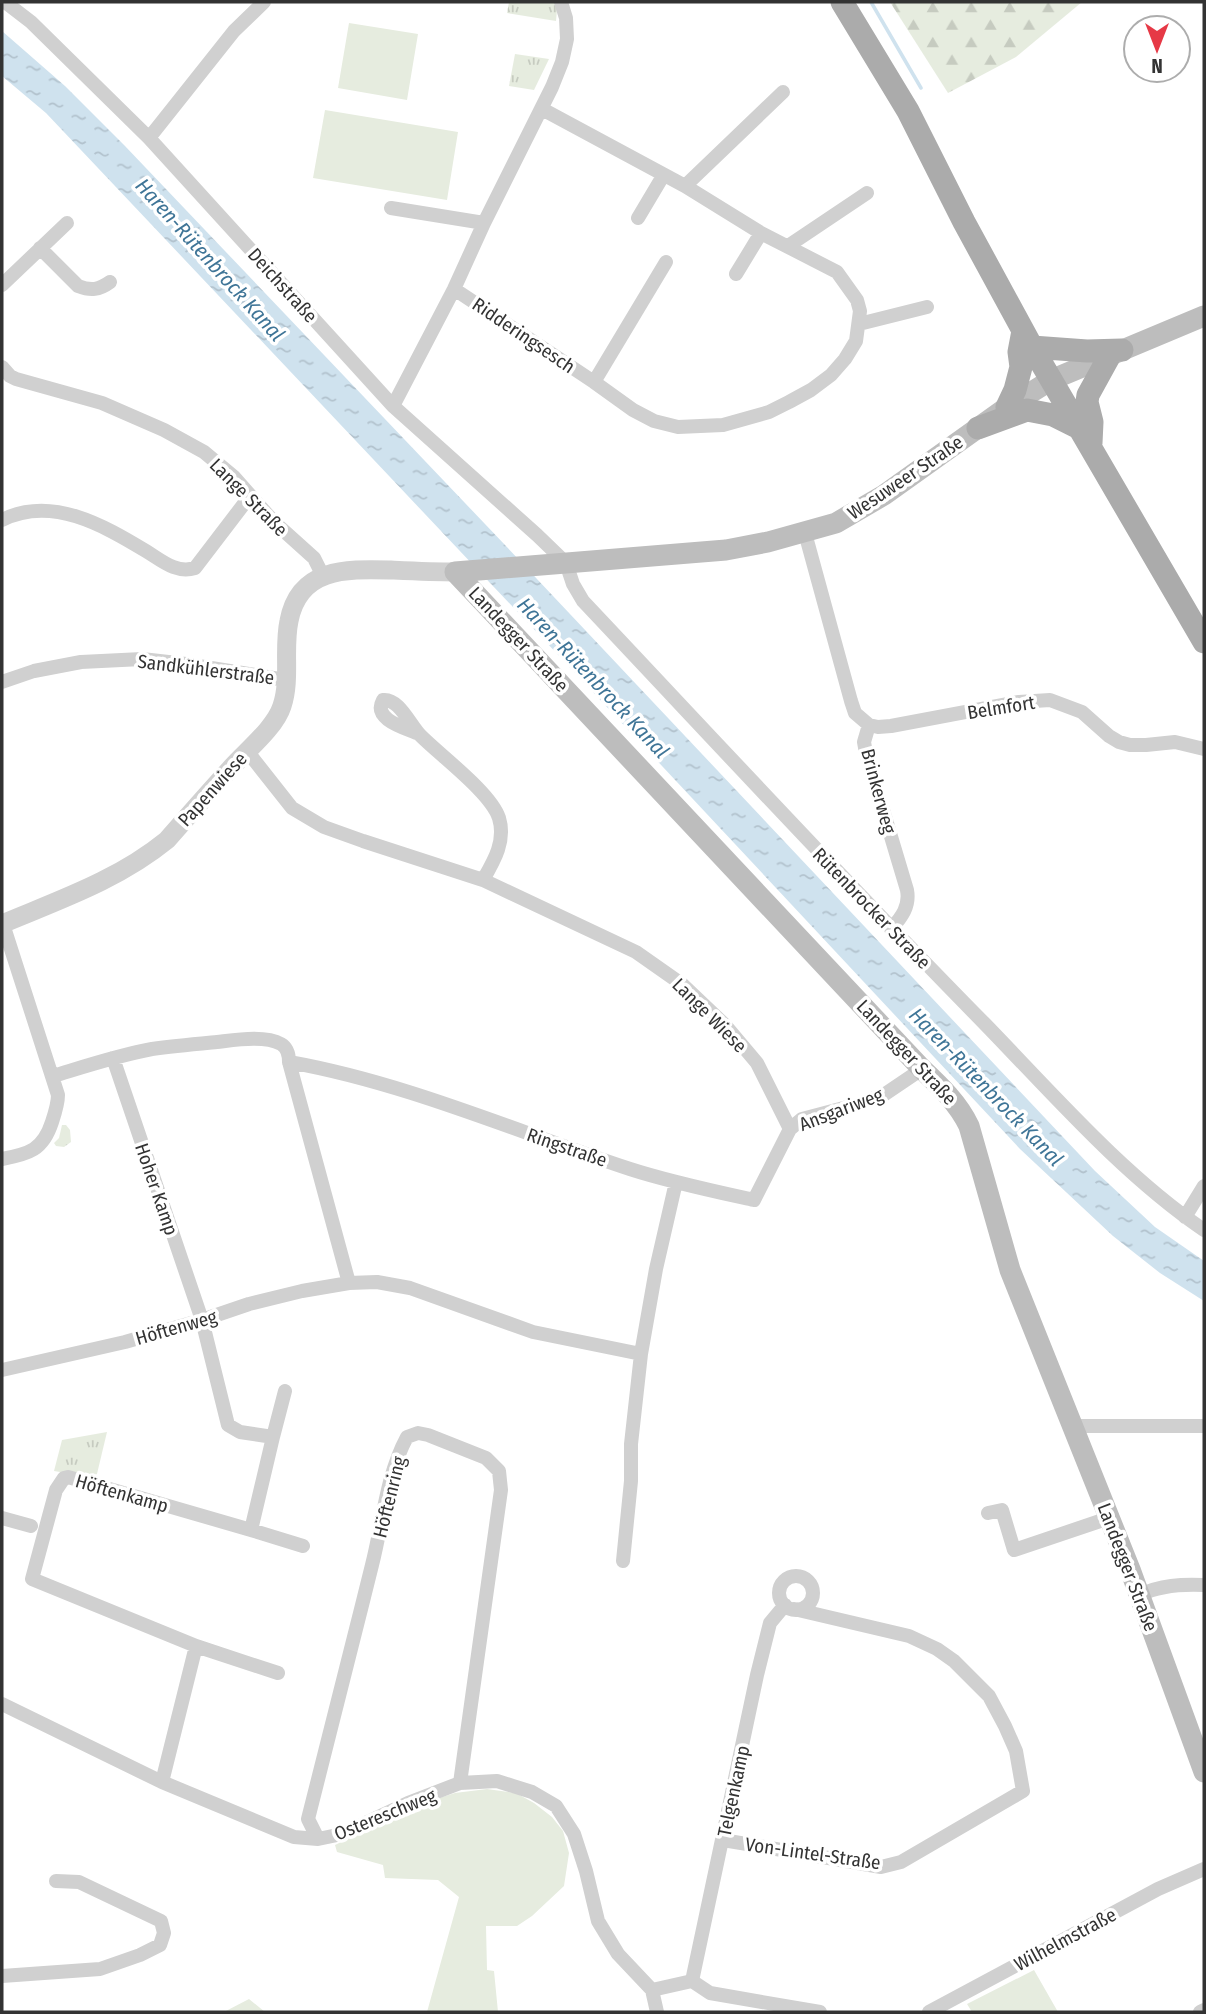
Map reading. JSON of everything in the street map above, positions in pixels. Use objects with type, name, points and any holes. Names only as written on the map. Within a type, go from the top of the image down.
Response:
[{"type":"main road","points":[[842,2],[908,111],[964,222],[1028,339],[1204,642]]},
{"type":"main road","name":"Wesuweer Straße","points":[[463,571],[726,550],[768,542],[836,523],[868,505],[1007,407],[1052,380],[1204,316]]},
{"type":"main road","points":[[1028,339],[1087,351],[1116,353],[1088,395],[1092,422],[1085,437]]},
{"type":"main road","points":[[1007,407],[1021,367],[1019,352],[1028,339]]},
{"type":"main road","points":[[978,428],[1027,410],[1053,415],[1085,437]]},
{"type":"main road","name":"Landegger Straße","points":[[463,571],[962,1111],[969,1126],[1010,1270],[1199,1742],[1204,1772]]},
{"type":"street","name":"Deichstraße","points":[[5,2],[32,22],[149,138],[393,407],[566,563]]},
{"type":"street","points":[[149,138],[234,32],[264,2]]},
{"type":"street","name":"Ridderingsesch","points":[[393,407],[454,289],[542,109],[562,62],[567,39],[566,18],[561,2]]},
{"type":"street","points":[[685,186],[783,92]]},
{"type":"street","points":[[542,109],[685,186],[761,233],[837,272],[857,300],[859,324],[927,307]]},
{"type":"street","points":[[638,218],[663,176]]},
{"type":"street","points":[[788,246],[867,193]]},
{"type":"street","points":[[391,208],[484,223]]},
{"type":"street","points":[[2,285],[67,223]]},
{"type":"street","points":[[736,274],[761,233]]},
{"type":"street","points":[[40,248],[78,286],[94,290],[110,282]]},
{"type":"street","name":"Ridderingsesch","points":[[594,382],[666,262]]},
{"type":"street","name":"Ridderingsesch","points":[[454,289],[633,410],[654,421],[678,427],[723,425],[769,412],[811,390],[831,375],[845,359],[856,341],[859,324]]},
{"type":"street","name":"Lange Straße","points":[[2,368],[16,379],[102,403],[164,430],[204,452],[234,477],[282,530],[314,558],[323,576]]},
{"type":"street","points":[[2,520],[43,511],[73,515],[118,534],[174,568],[188,570],[195,568],[250,496]]},
{"type":"street","name":"Brinkerweg","points":[[804,533],[851,701],[856,713],[869,725],[864,743],[866,753],[909,898],[901,919],[891,929]]},
{"type":"street","name":"Rütenbrocker Straße","points":[[566,563],[573,584],[583,601],[891,929],[1135,1177],[1204,1230]]},
{"type":"street","points":[[323,576],[358,569],[463,571]]},
{"type":"street","name":"Papenwiese","points":[[2,1159],[29,1152],[40,1146],[48,1134],[58,1105],[58,1095],[2,923],[94,886],[129,868],[167,839],[272,724],[282,708],[289,620],[294,605],[307,585],[323,576]]},
{"type":"street","name":"Sandkühlerstraße","points":[[2,682],[34,671],[81,662],[142,659],[286,680]]},
{"type":"street","name":"Belmfort","points":[[869,725],[891,726],[1019,702],[1049,700],[1082,712],[1119,742],[1146,745],[1175,742],[1204,749]]},
{"type":"street","points":[[419,734],[489,800],[499,818],[501,838],[498,855],[483,880]]},
{"type":"street","name":"Lange Wiese","points":[[247,751],[292,808],[324,827],[483,880],[636,952],[684,985],[725,1025],[757,1063],[790,1129]]},
{"type":"street","points":[[53,1076],[152,1049],[245,1039],[279,1042],[289,1053],[289,1062],[349,1283],[377,1282],[410,1288],[533,1332],[641,1354]]},
{"type":"street","name":"Hoher Kamp","points":[[113,1058],[202,1320]]},
{"type":"street","name":"Ringstraße","points":[[289,1062],[401,1089],[632,1170],[676,1182]]},
{"type":"street","name":"Ansgariweg","points":[[676,1182],[754,1200],[790,1129],[802,1119],[885,1094],[922,1069]]},
{"type":"street","points":[[623,1561],[631,1481],[631,1444],[641,1354],[656,1269],[676,1182]]},
{"type":"street","points":[[1185,1217],[1204,1185]]},
{"type":"street","name":"Höftenweg","points":[[2,1370],[125,1342],[262,1301],[349,1283]]},
{"type":"street","points":[[202,1320],[229,1425],[240,1432],[273,1437]]},
{"type":"street","points":[[251,1531],[285,1391]]},
{"type":"street","points":[[1074,1426],[1204,1426]]},
{"type":"street","name":"Höftenring","points":[[318,1839],[308,1819],[373,1561],[391,1475],[397,1454],[407,1437],[418,1433],[456,1444],[486,1458],[499,1471],[501,1490],[460,1783]]},
{"type":"street","name":"Höftenkamp","points":[[278,1673],[196,1646],[32,1579],[56,1490],[64,1478],[68,1477],[303,1546]]},
{"type":"street","points":[[988,1514],[1002,1510],[1014,1550],[1109,1518]]},
{"type":"street","points":[[2,1518],[31,1526]]},
{"type":"street","points":[[1140,1595],[1179,1584],[1204,1585]]},
{"type":"street","name":"Telgenkamp","points":[[692,1980],[770,1623],[789,1607]]},
{"type":"street","name":"Von-Lintel-Straße","points":[[723,1840],[881,1867],[901,1862],[1023,1791],[1016,1751],[1000,1716],[989,1696],[954,1661],[937,1649],[909,1636],[789,1607]]},
{"type":"street","points":[[162,1782],[196,1646]]},
{"type":"street","name":"Ostereschweg","points":[[2,1704],[162,1782],[294,1837],[318,1839],[342,1835],[408,1803],[460,1783],[497,1781],[533,1792],[556,1806],[574,1834],[587,1872],[598,1921],[618,1954],[652,1990]]},
{"type":"street","name":"Wilhelmstraße","points":[[929,2012],[1158,1889],[1204,1870]]},
{"type":"street","points":[[2,1976],[100,1969],[160,1945],[164,1933],[162,1921],[79,1882],[56,1881]]},
{"type":"street","points":[[657,2012],[652,1990],[692,1980],[710,1993],[820,2012]]},
{"type":"green space","points":[[509,2],[555,2],[556,21],[507,13]]},
{"type":"green space","points":[[890,2],[1082,2],[1016,57],[948,93]]},
{"type":"green space","points":[[349,23],[418,34],[407,100],[338,88]]},
{"type":"green space","points":[[515,54],[549,59],[534,90],[509,86]]},
{"type":"green space","points":[[325,110],[458,132],[447,200],[313,178]]},
{"type":"green space","points":[[62,1125],[66,1125],[70,1130],[71,1142],[64,1147],[54,1143],[59,1138]]},
{"type":"green space","points":[[107,1432],[96,1478],[54,1471],[62,1440]]},
{"type":"green space","points":[[487,1789],[516,1793],[552,1817],[563,1831],[569,1853],[564,1886],[532,1916],[517,1926],[486,1926],[487,1970],[494,1971],[498,2012],[427,2012],[459,1897],[438,1880],[385,1878],[383,1865],[337,1852],[335,1845],[420,1804],[455,1793]]},
{"type":"green space","points":[[1034,1970],[1058,2012],[972,2012],[967,2004]]},
{"type":"green space","points":[[249,1999],[265,2012],[224,2012]]},
{"type":"water","name":"Haren-Rütenbrock Kanal","points":[[2,31],[65,86],[125,146],[1095,1171],[1155,1227],[1204,1261],[1204,1301],[1160,1273],[1113,1236],[1020,1149],[46,113],[2,76]]},
{"type":"waterway","points":[[871,2],[921,88]]}]
